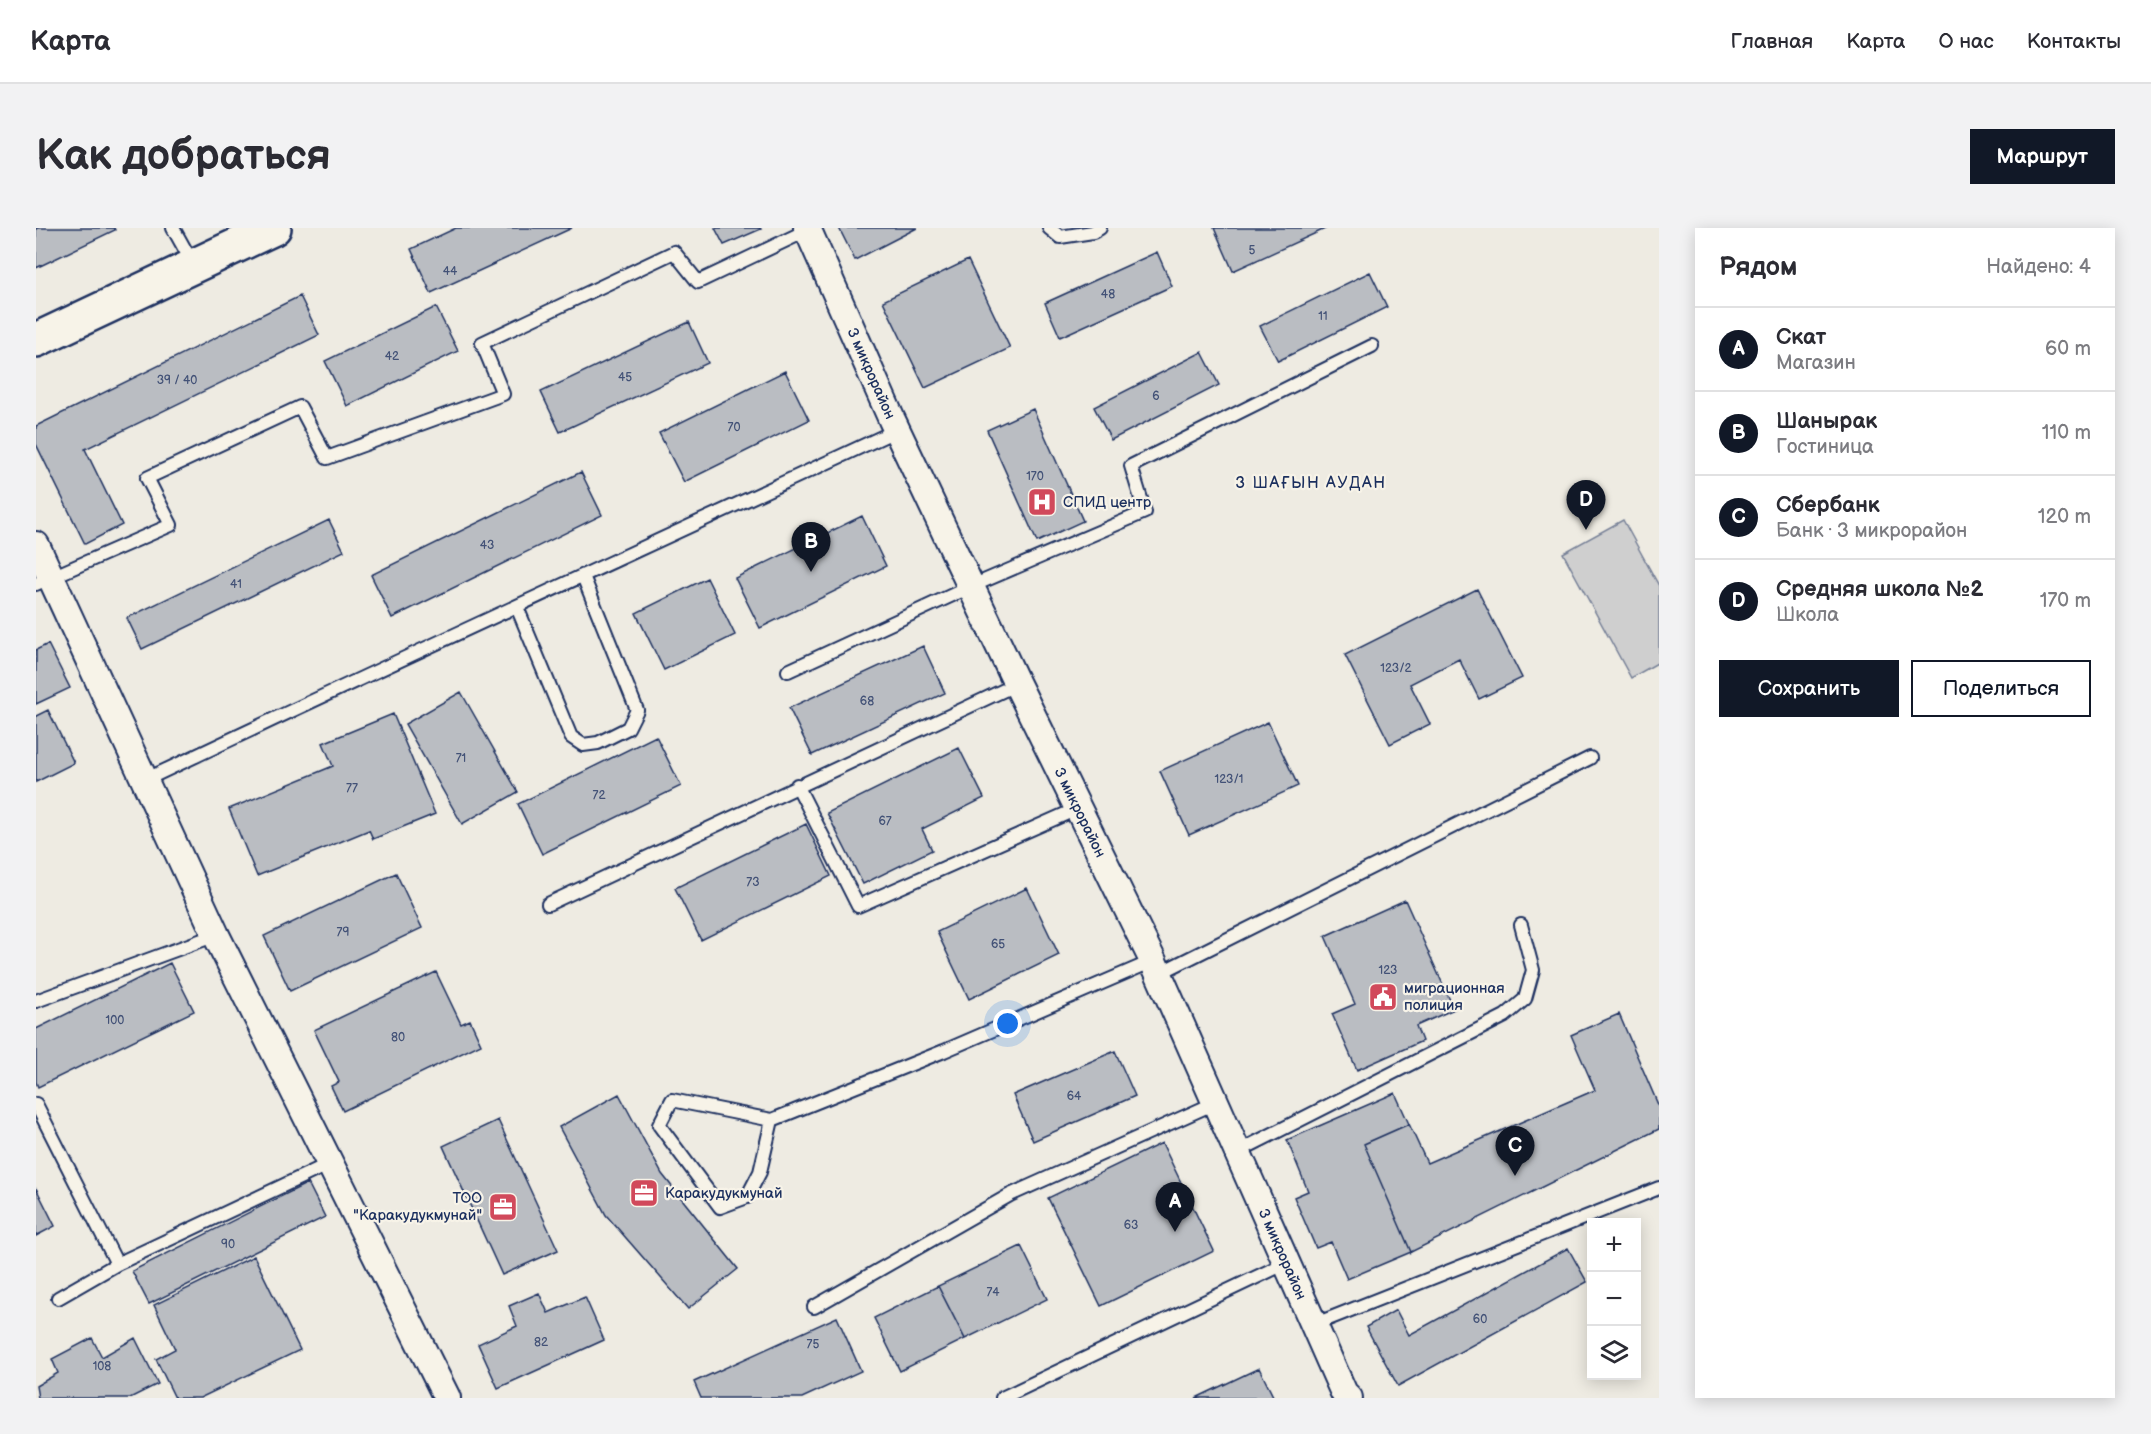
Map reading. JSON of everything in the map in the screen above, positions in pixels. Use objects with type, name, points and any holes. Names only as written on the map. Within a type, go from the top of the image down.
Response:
[{"type":"street","points":[[36,340],[274,228]]},
{"type":"street","name":"3 микрорайон","points":[[808,229],[897,430],[1017,684],[1155,967],[1348,1398]]},
{"type":"street","points":[[36,545],[44,580],[145,780],[216,935],[447,1398]]},
{"type":"lane","points":[[173,228],[194,266]]},
{"type":"lane","points":[[1049,228],[1060,237],[1093,232],[1100,228]]},
{"type":"lane","points":[[44,580],[171,525],[147,478],[300,407],[327,458],[503,394],[482,343],[674,252],[698,282],[808,229]]},
{"type":"lane","points":[[788,671],[972,586],[1144,512],[1131,466],[1372,346]]},
{"type":"lane","points":[[145,780],[367,674],[517,607],[897,430]]},
{"type":"lane","points":[[517,607],[571,737],[583,744],[598,743],[628,728],[637,710],[583,576]]},
{"type":"lane","points":[[548,904],[797,785],[1017,684]]},
{"type":"lane","points":[[772,1120],[760,1172],[747,1197],[720,1206],[659,1125],[672,1100],[772,1120],[1155,967],[1590,758]]},
{"type":"lane","points":[[797,785],[858,906],[1078,808]]},
{"type":"lane","points":[[1237,1152],[1504,1016],[1525,999],[1533,970],[1521,925]]},
{"type":"lane","points":[[36,1001],[216,935]]},
{"type":"lane","points":[[814,1307],[1010,1195],[1215,1103]]},
{"type":"lane","points":[[36,1104],[117,1264]]},
{"type":"lane","points":[[58,1298],[117,1264],[331,1163]]},
{"type":"lane","points":[[1313,1324],[1659,1188]]},
{"type":"lane","points":[[1002,1398],[1286,1263]]},
{"type":"shaded area","points":[[1623,520],[1659,586],[1659,662],[1631,678],[1563,553]]},
{"type":"building","points":[[36,228],[114,228],[115,230],[36,268]]},
{"type":"building","points":[[456,228],[572,228],[431,293],[411,249]]},
{"type":"building","points":[[715,228],[760,228],[761,229],[724,245]]},
{"type":"building","points":[[839,228],[917,228],[855,260]]},
{"type":"building","points":[[1214,228],[1327,228],[1233,271]]},
{"type":"building","points":[[1157,252],[1172,286],[1060,337],[1045,303]]},
{"type":"building","points":[[968,260],[1010,348],[925,388],[883,301]]},
{"type":"building","points":[[1370,272],[1387,307],[1278,361],[1260,326]]},
{"type":"building","points":[[300,296],[319,335],[85,449],[122,525],[85,544],[36,444],[36,426]]},
{"type":"building","points":[[436,307],[458,351],[347,406],[325,361]]},
{"type":"building","points":[[689,322],[708,363],[560,432],[541,392]]},
{"type":"building","points":[[1202,352],[1219,385],[1111,440],[1094,407]]},
{"type":"building","points":[[785,371],[809,420],[684,482],[659,433]]},
{"type":"building","points":[[1033,409],[1083,521],[1037,542],[987,430]]},
{"type":"building","points":[[581,472],[602,515],[392,618],[371,575]]},
{"type":"building","points":[[862,516],[886,566],[760,628],[735,578]]},
{"type":"building","points":[[329,520],[344,551],[142,649],[127,618]]},
{"type":"building","points":[[707,578],[735,635],[664,670],[636,613]]},
{"type":"building","points":[[1477,589],[1522,678],[1479,699],[1459,659],[1410,684],[1430,724],[1390,744],[1345,655]]},
{"type":"building","points":[[48,644],[70,688],[36,704],[36,650]]},
{"type":"building","points":[[923,646],[945,693],[812,755],[789,708]]},
{"type":"building","points":[[461,692],[518,792],[462,824],[405,724]]},
{"type":"building","points":[[48,710],[74,763],[36,782],[36,716]]},
{"type":"building","points":[[393,714],[435,814],[373,839],[369,830],[257,876],[229,809],[333,766],[323,743]]},
{"type":"building","points":[[1268,722],[1298,786],[1189,835],[1160,771]]},
{"type":"building","points":[[656,736],[681,786],[542,854],[518,804]]},
{"type":"building","points":[[959,748],[984,798],[922,829],[932,850],[863,884],[827,813]]},
{"type":"building","points":[[806,824],[831,876],[701,940],[675,888]]},
{"type":"building","points":[[396,873],[422,928],[290,991],[264,936]]},
{"type":"building","points":[[1027,888],[1059,955],[969,999],[937,932]]},
{"type":"building","points":[[1405,900],[1454,1009],[1416,1026],[1422,1041],[1357,1070],[1332,1014],[1355,1004],[1325,936]]},
{"type":"building","points":[[170,963],[194,1011],[38,1087],[36,1082],[36,1029]]},
{"type":"building","points":[[436,972],[461,1024],[470,1020],[481,1044],[343,1111],[331,1086],[339,1082],[314,1030]]},
{"type":"building","points":[[1619,1014],[1659,1107],[1659,1129],[1411,1252],[1364,1144],[1409,1124],[1427,1163],[1595,1090],[1571,1035]]},
{"type":"building","points":[[1115,1051],[1135,1096],[1033,1141],[1013,1095]]},
{"type":"building","points":[[1395,1093],[1409,1124],[1364,1144],[1411,1252],[1347,1279],[1331,1242],[1316,1248],[1294,1197],[1308,1191],[1287,1140]]},
{"type":"building","points":[[619,1094],[662,1174],[738,1269],[688,1309],[606,1215],[559,1127]]},
{"type":"building","points":[[498,1120],[558,1250],[502,1275],[443,1146]]},
{"type":"building","points":[[1162,1143],[1214,1251],[1101,1306],[1048,1198]]},
{"type":"building","points":[[308,1183],[325,1217],[149,1304],[132,1271]]},
{"type":"building","points":[[36,1188],[55,1226],[36,1236]]},
{"type":"building","points":[[1021,1246],[1047,1299],[965,1339],[938,1286]]},
{"type":"building","points":[[1568,1248],[1587,1282],[1398,1386],[1366,1327],[1396,1310],[1409,1335]]},
{"type":"building","points":[[254,1256],[300,1350],[200,1398],[175,1398],[156,1359],[175,1349],[154,1305]]},
{"type":"building","points":[[938,1286],[965,1339],[900,1371],[874,1318]]},
{"type":"building","points":[[539,1293],[548,1313],[585,1297],[604,1340],[498,1388],[478,1344],[517,1326],[509,1306]]},
{"type":"building","points":[[837,1317],[861,1371],[802,1398],[701,1398],[694,1382]]},
{"type":"building","points":[[92,1338],[102,1357],[135,1338],[158,1384],[130,1398],[38,1398],[36,1386],[58,1373],[52,1359]]},
{"type":"building","points":[[1259,1368],[1274,1398],[1196,1398]]},
{"type":"place","name":"СПИД центр","points":[[1042,502]]},
{"type":"place","name":"Средняя школа №2","points":[[1586,530]]},
{"type":"place","name":"Шанырак","points":[[811,572]]},
{"type":"place","name":"миграционная полиция","points":[[1383,997]]},
{"type":"place","name":"Сбербанк","points":[[1515,1176]]},
{"type":"place","name":"Каракудукмунай","points":[[644,1193]]},
{"type":"place","name":"ТОО \"Каракудукмунай\"","points":[[503,1207]]},
{"type":"place","name":"Скат","points":[[1175,1232]]},
{"type":"district","name":"3 ШАҒЫН АУДАН","points":[[1311,483]]}]
